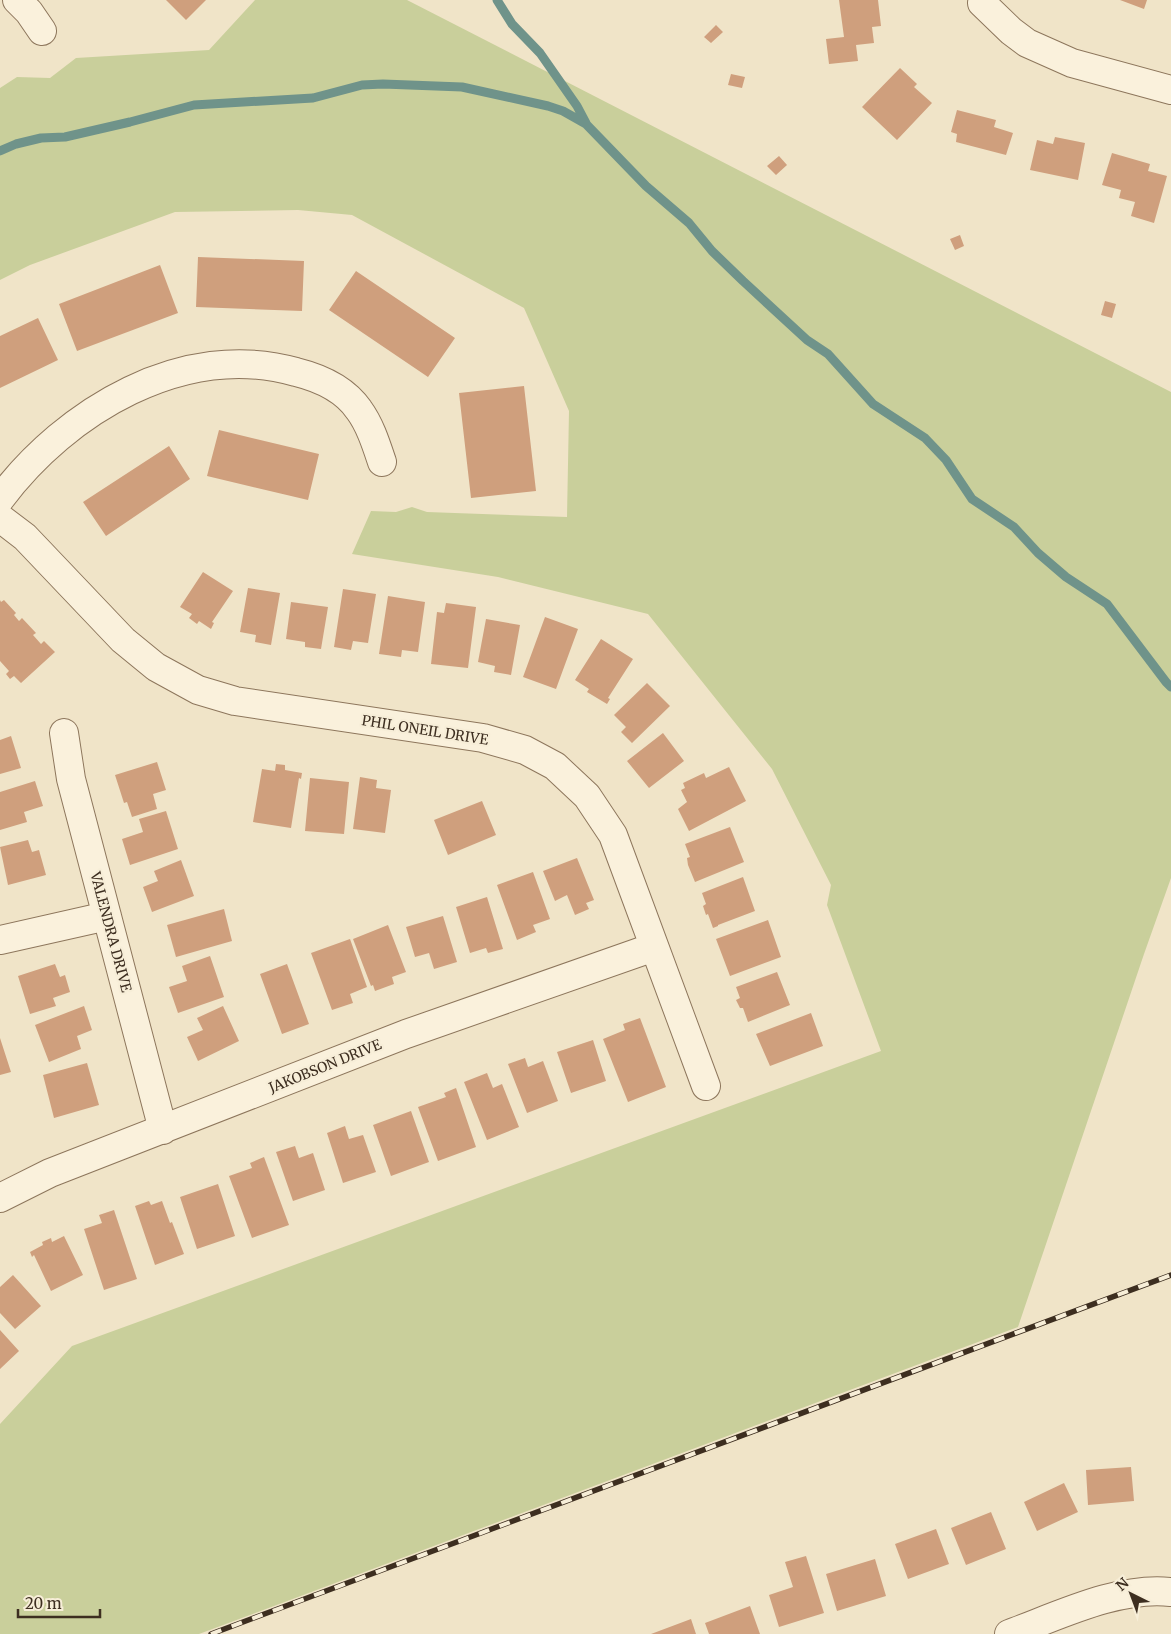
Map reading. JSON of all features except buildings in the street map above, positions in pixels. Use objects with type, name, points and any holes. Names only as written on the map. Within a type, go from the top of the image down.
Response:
[{"type":"street","points":[[18,0],[42,31]]},
{"type":"street","points":[[982,3],[1011,31],[1027,42],[1063,59],[1171,90]]},
{"type":"street","points":[[0,500],[46,447],[108,402],[170,375],[203,367],[236,364],[277,366],[319,378],[342,392],[359,410],[372,432],[382,462]]},
{"type":"street","name":"PHIL ONEIL DRIVE","points":[[0,518],[25,537],[123,640],[156,667],[198,690],[235,701],[483,738],[525,750],[555,766],[587,796],[613,835],[706,1086]]},
{"type":"street","name":"VALENDRA DRIVE","points":[[64,733],[71,779],[163,1130]]},
{"type":"street","points":[[0,940],[106,916]]},
{"type":"street","name":"JAKOBSON DRIVE","points":[[0,1198],[50,1173],[406,1034],[654,947]]},
{"type":"street","points":[[1009,1634],[1082,1607],[1120,1596],[1156,1590],[1171,1592]]},
{"type":"green space","points":[[255,0],[407,0],[1171,392],[1171,878],[1018,1327],[199,1634],[0,1634],[0,1424],[72,1346],[881,1051],[827,905],[831,885],[772,769],[648,614],[498,577],[352,554],[371,511],[396,512],[412,507],[427,512],[567,517],[569,411],[524,308],[352,215],[298,210],[175,212],[30,265],[0,280],[0,88],[17,77],[50,78],[76,58],[209,50]]},
{"type":"waterway","points":[[497,0],[512,24],[540,53],[577,106],[586,123]]},
{"type":"waterway","points":[[0,151],[16,144],[41,138],[65,137],[194,105],[313,98],[362,85],[462,87],[563,111],[586,124],[646,186],[689,223],[712,251],[743,281],[807,340],[828,354],[873,404],[925,438],[946,460],[972,499],[1014,527],[1038,553],[1066,577],[1107,604],[1171,687]]},
{"type":"railway","points":[[211,1634],[1171,1275]]}]
